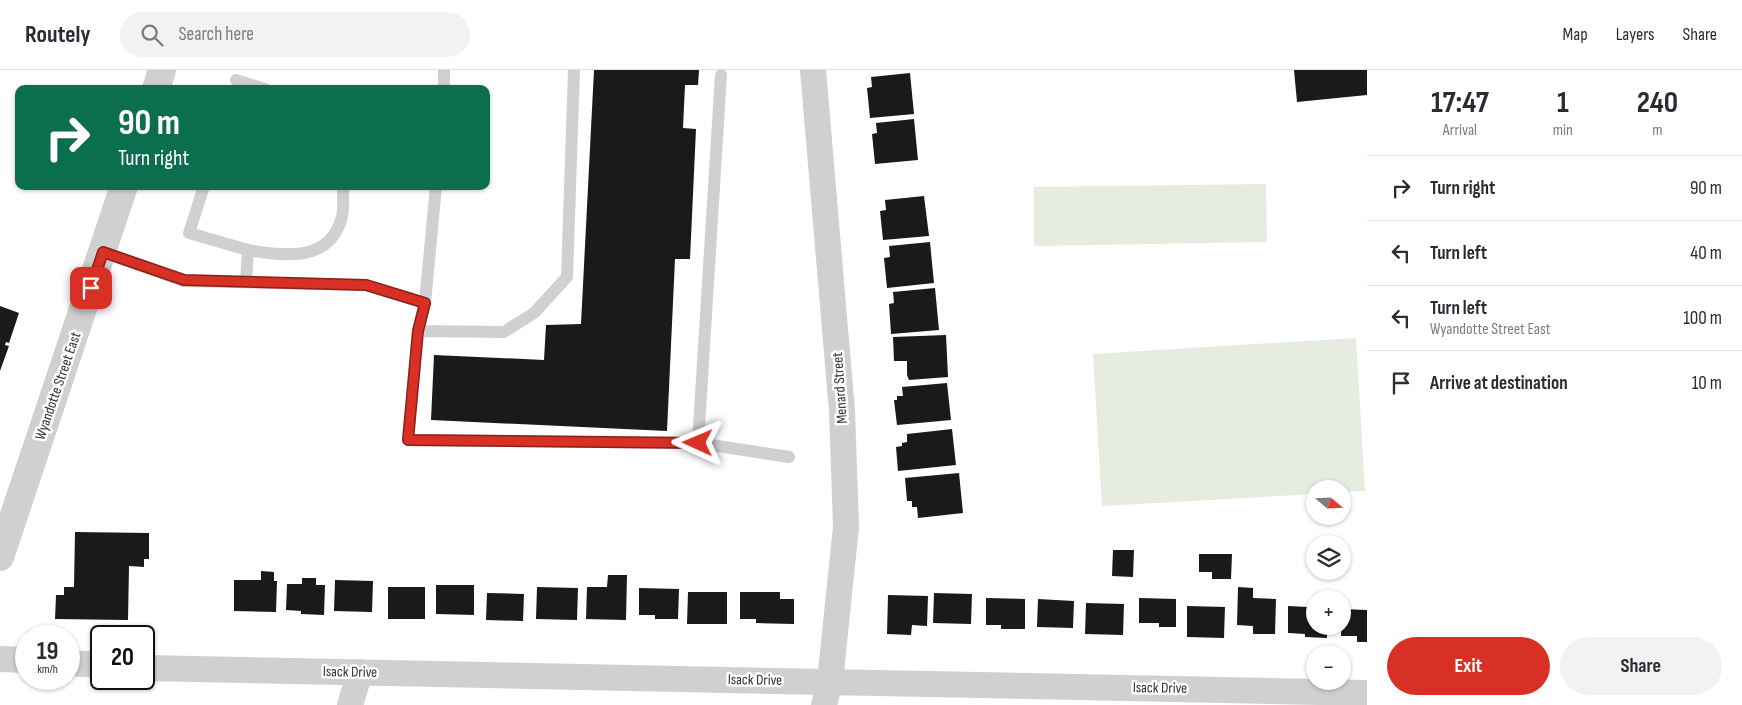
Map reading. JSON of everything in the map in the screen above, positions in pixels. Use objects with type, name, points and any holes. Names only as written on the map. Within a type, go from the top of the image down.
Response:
[{"type":"street","points":[[157,85],[162,70]]},
{"type":"street","name":"Menard Street","points":[[813,70],[842,410],[846,527],[827,693]]},
{"type":"street","name":"Wyandotte Street East","points":[[0,557],[123,190]]},
{"type":"street","points":[[0,659],[15,660]]},
{"type":"street","name":"Isack Drive","points":[[155,668],[360,672],[827,693],[1367,693]]},
{"type":"street","points":[[350,705],[360,672]]},
{"type":"lane","points":[[444,70],[444,85]]},
{"type":"lane","points":[[418,331],[504,332],[534,313],[567,277],[574,70]]},
{"type":"lane","points":[[698,443],[721,75]]},
{"type":"lane","points":[[237,79],[254,85]]},
{"type":"lane","points":[[203,190],[189,233],[248,250],[279,255],[301,254],[317,250],[323,246],[337,230],[342,216],[343,190]]},
{"type":"lane","points":[[436,190],[425,303],[418,331],[408,440],[698,443],[790,457]]},
{"type":"lane","points":[[246,282],[248,250]]},
{"type":"lane","points":[[103,252],[184,280],[366,285],[425,303]]},
{"type":"shaded area","points":[[1266,184],[1267,242],[1034,246],[1034,187]]},
{"type":"shaded area","points":[[1356,338],[1365,491],[1351,492],[1351,480],[1306,480],[1306,495],[1102,506],[1093,354]]},
{"type":"building","points":[[594,70],[699,70],[698,85],[685,85],[683,128],[696,129],[690,259],[675,259],[667,431],[431,420],[434,355],[544,360],[546,325],[581,324]]},
{"type":"building","points":[[1294,70],[1367,70],[1367,95],[1297,102]]},
{"type":"building","points":[[910,73],[914,114],[870,118],[867,88],[872,87],[871,77]]},
{"type":"building","points":[[914,119],[918,160],[875,164],[872,134],[877,133],[876,123]]},
{"type":"building","points":[[924,196],[929,236],[883,240],[880,211],[886,210],[885,200]]},
{"type":"building","points":[[930,242],[934,283],[887,288],[884,258],[890,257],[889,246]]},
{"type":"building","points":[[935,288],[939,330],[891,334],[889,304],[894,303],[893,292]]},
{"type":"building","points":[[0,306],[19,313],[9,343],[6,342],[5,345],[9,346],[0,371]]},
{"type":"building","points":[[946,335],[948,377],[909,380],[907,361],[894,361],[893,337]]},
{"type":"building","points":[[947,383],[951,420],[897,425],[894,400],[897,400],[897,396],[903,396],[902,387]]},
{"type":"building","points":[[952,429],[956,465],[898,471],[896,447],[902,446],[902,443],[907,442],[907,434]]},
{"type":"building","points":[[959,473],[963,513],[918,518],[917,507],[912,507],[912,501],[907,501],[905,478]]},
{"type":"building","points":[[75,532],[149,533],[149,559],[144,559],[144,567],[129,566],[128,620],[55,619],[56,595],[64,595],[64,587],[74,587]]},
{"type":"building","points":[[1113,550],[1134,550],[1133,577],[1112,576]]},
{"type":"building","points":[[1199,554],[1232,554],[1231,579],[1212,579],[1212,572],[1199,572]]},
{"type":"building","points":[[261,571],[274,572],[274,581],[277,581],[276,612],[234,611],[234,580],[261,580]]},
{"type":"building","points":[[608,575],[627,575],[626,620],[586,619],[587,587],[607,587]]},
{"type":"building","points":[[302,578],[316,578],[316,585],[325,585],[324,615],[301,614],[301,611],[286,610],[287,584],[302,584]]},
{"type":"building","points":[[335,580],[373,581],[372,612],[334,611]]},
{"type":"building","points":[[436,585],[474,585],[474,615],[436,614]]},
{"type":"building","points":[[388,587],[425,587],[425,619],[388,619]]},
{"type":"building","points":[[537,587],[578,588],[577,620],[536,619]]},
{"type":"building","points":[[1238,587],[1253,588],[1253,598],[1276,599],[1275,634],[1253,634],[1253,626],[1237,625]]},
{"type":"building","points":[[639,588],[679,589],[678,619],[655,619],[655,615],[639,615]]},
{"type":"building","points":[[688,592],[727,592],[727,624],[687,624]]},
{"type":"building","points":[[740,592],[780,592],[780,599],[794,599],[794,624],[756,623],[756,619],[740,619]]},
{"type":"building","points":[[487,593],[524,594],[523,621],[486,620]]},
{"type":"building","points":[[934,593],[972,594],[971,624],[933,623]]},
{"type":"building","points":[[888,595],[928,596],[927,626],[912,625],[911,635],[887,634]]},
{"type":"building","points":[[986,598],[1025,599],[1025,629],[1001,629],[1001,625],[986,625]]},
{"type":"building","points":[[1139,598],[1176,599],[1176,627],[1159,627],[1159,623],[1139,623]]},
{"type":"building","points":[[1038,599],[1074,601],[1073,628],[1037,627]]},
{"type":"building","points":[[1086,603],[1124,604],[1123,635],[1085,634]]},
{"type":"building","points":[[1187,606],[1225,607],[1224,638],[1187,637]]},
{"type":"building","points":[[1288,606],[1306,607],[1306,635],[1327,635],[1327,638],[1305,637],[1305,634],[1288,633]]},
{"type":"building","points":[[1351,609],[1367,610],[1367,642],[1357,642],[1357,636],[1341,636],[1351,635]]},
{"type":"route","points":[[91,288],[103,252],[184,280],[366,285],[425,303],[418,331],[408,440],[698,443]]}]
